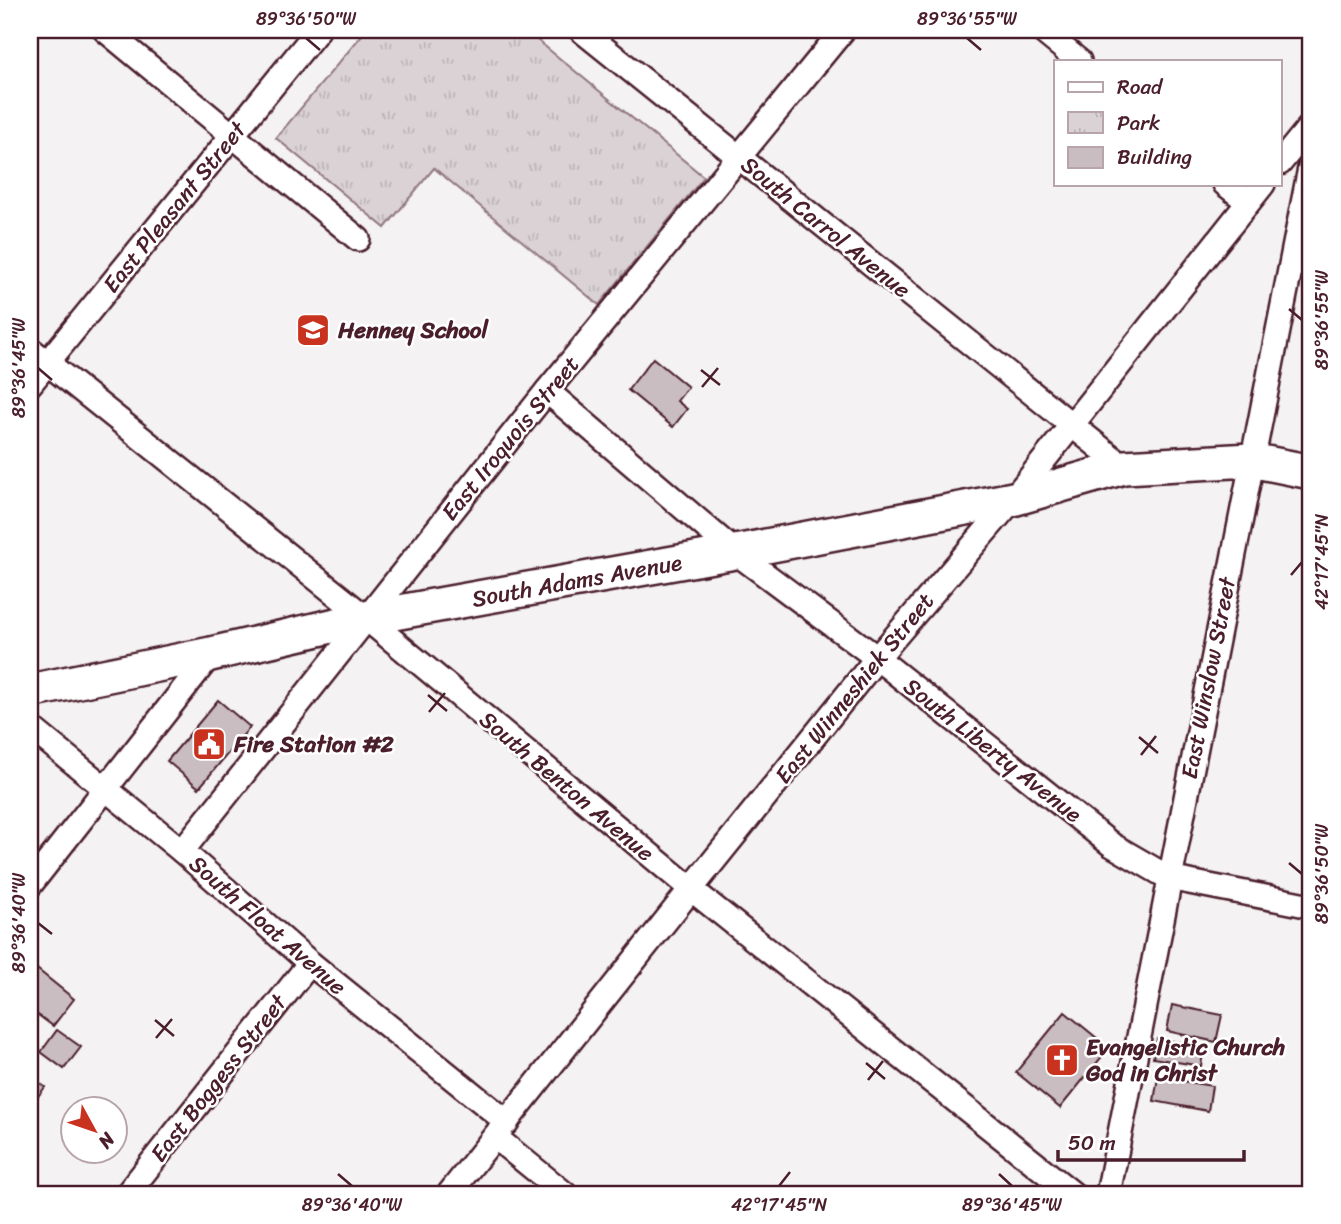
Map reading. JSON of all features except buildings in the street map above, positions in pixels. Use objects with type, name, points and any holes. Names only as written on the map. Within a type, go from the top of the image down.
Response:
[{"type":"street","points":[[105,30],[358,239]]},
{"type":"street","name":"East Pleasant Street","points":[[30,384],[38,356],[233,135],[318,30]]},
{"type":"street","name":"South Carrol Avenue","points":[[581,30],[1072,425]]},
{"type":"street","name":"East Iroquois Street","points":[[182,851],[547,391],[843,30]]},
{"type":"street","points":[[1041,30],[1078,60]]},
{"type":"street","points":[[1282,161],[1311,125]]},
{"type":"street","name":"East Winslow Street","points":[[1108,1194],[1311,163]]},
{"type":"street","points":[[1228,186],[1248,202]]},
{"type":"street","name":"East Winneshiek Street","points":[[449,1194],[877,658],[1013,499],[1261,186]]},
{"type":"street","name":"South Benton Avenue","points":[[38,356],[366,618],[691,889],[1073,1194]]},
{"type":"street","name":"South Liberty Avenue","points":[[547,391],[735,552],[877,658],[1112,845],[1169,878],[1311,906]]},
{"type":"street","points":[[1072,425],[1124,467]]},
{"type":"street","name":"South Adams Avenue","points":[[30,691],[211,654],[366,618],[1013,499],[1124,467],[1251,460],[1311,472]]},
{"type":"street","points":[[30,885],[211,654]]},
{"type":"street","name":"South Float Avenue","points":[[30,727],[182,851],[501,1129],[565,1194]]},
{"type":"street","name":"East Boggess Street","points":[[127,1194],[310,963]]},
{"type":"green space","points":[[366,30],[525,30],[704,177],[599,305],[434,168],[385,228],[276,138]]},
{"type":"place","name":"Henney School","points":[[313,330]]},
{"type":"place","name":"Fire Station #2","points":[[209,744]]},
{"type":"place","name":"Evangelistic Church God in Christ","points":[[1062,1060]]}]
